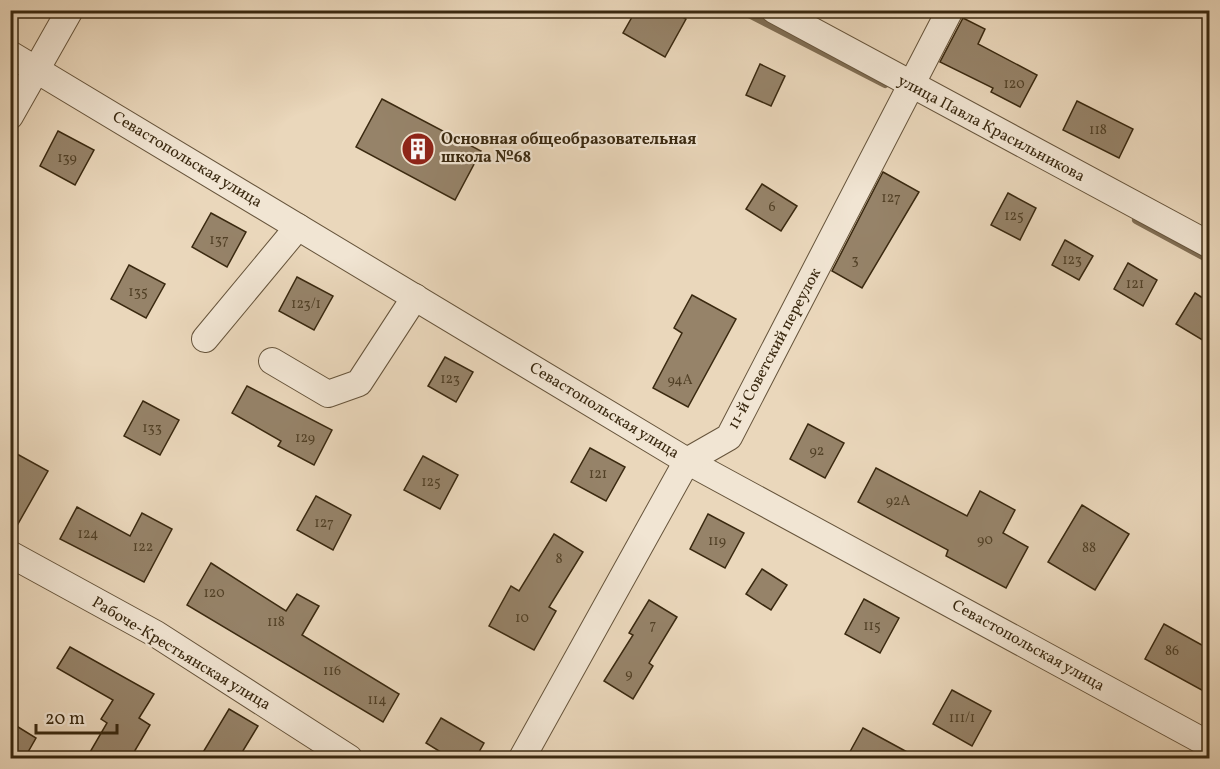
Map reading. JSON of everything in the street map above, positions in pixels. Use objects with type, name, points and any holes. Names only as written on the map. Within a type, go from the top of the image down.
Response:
[{"type":"street","points":[[10,116],[70,10]]},
{"type":"street","name":"улица Павла Красильникова","points":[[774,10],[912,87],[1209,245]]},
{"type":"street","name":"11-й Советский переулок","points":[[687,461],[729,437],[950,10]]},
{"type":"street","name":"Севастопольская улица","points":[[10,54],[687,461],[1209,745]]},
{"type":"street","points":[[205,339],[298,227]]},
{"type":"street","points":[[272,362],[328,394],[359,383],[415,297]]},
{"type":"street","points":[[522,759],[687,461]]},
{"type":"street","name":"Рабоче-Крестьянская улица","points":[[10,554],[156,634],[349,759]]},
{"type":"building","points":[[636,10],[670,10],[686,19],[665,57],[623,33]]},
{"type":"building","points":[[963,18],[985,29],[978,44],[1037,75],[1020,107],[991,92],[993,88],[940,62]]},
{"type":"building","points":[[760,64],[785,76],[771,106],[746,95]]},
{"type":"building","name":"Основная общеобразовательная школа №68","points":[[382,99],[481,151],[455,200],[356,147]]},
{"type":"building","points":[[1077,101],[1133,129],[1119,158],[1063,130]]},
{"type":"building","points":[[58,131],[94,150],[75,185],[40,166]]},
{"type":"building","points":[[883,172],[919,192],[862,288],[832,271]]},
{"type":"building","points":[[762,184],[797,206],[781,231],[746,209]]},
{"type":"building","points":[[1008,193],[1036,208],[1020,240],[991,225]]},
{"type":"building","points":[[211,213],[246,232],[227,267],[192,247]]},
{"type":"building","points":[[1065,240],[1093,256],[1079,280],[1052,265]]},
{"type":"building","points":[[1128,263],[1157,280],[1143,306],[1114,289]]},
{"type":"building","points":[[129,265],[165,284],[146,318],[111,299]]},
{"type":"building","points":[[297,277],[333,296],[314,330],[279,311]]},
{"type":"building","points":[[1195,293],[1209,302],[1209,344],[1176,324]]},
{"type":"building","points":[[692,295],[736,319],[688,407],[653,388],[682,333],[674,328]]},
{"type":"building","points":[[445,357],[473,372],[456,402],[428,386]]},
{"type":"building","points":[[247,386],[332,430],[314,465],[278,446],[281,441],[232,413]]},
{"type":"building","points":[[143,401],[179,420],[160,455],[124,436]]},
{"type":"building","points":[[808,424],[844,443],[825,478],[790,459]]},
{"type":"building","points":[[590,448],[625,467],[606,501],[571,482]]},
{"type":"building","points":[[17,454],[48,471],[10,538],[10,465]]},
{"type":"building","points":[[423,456],[458,475],[440,509],[404,490]]},
{"type":"building","points":[[876,468],[967,516],[980,491],[1015,510],[1003,533],[1028,547],[1006,588],[946,556],[948,550],[858,502]]},
{"type":"building","points":[[316,496],[351,515],[333,550],[297,530]]},
{"type":"building","points":[[1082,505],[1129,534],[1095,590],[1048,562]]},
{"type":"building","points":[[77,507],[130,536],[142,513],[172,529],[144,582],[60,539]]},
{"type":"building","points":[[708,514],[744,533],[725,568],[690,549]]},
{"type":"building","points":[[554,534],[583,552],[549,607],[556,611],[534,650],[489,626],[511,586],[519,591]]},
{"type":"building","points":[[211,563],[286,611],[297,594],[319,606],[302,635],[399,694],[383,722],[187,605]]},
{"type":"building","points":[[762,569],[787,585],[771,610],[746,594]]},
{"type":"building","points":[[864,599],[899,618],[880,653],[845,634]]},
{"type":"building","points":[[649,600],[677,617],[649,663],[653,666],[633,699],[604,681],[633,635],[629,633]]},
{"type":"building","points":[[1164,624],[1209,649],[1209,694],[1145,659]]},
{"type":"building","points":[[70,647],[154,694],[139,718],[150,725],[130,759],[86,759],[107,723],[101,719],[113,700],[57,668]]},
{"type":"building","points":[[952,690],[991,711],[972,746],[933,724]]},
{"type":"building","points":[[229,709],[258,726],[238,759],[199,759]]},
{"type":"building","points":[[441,718],[484,743],[475,759],[452,759],[426,743]]},
{"type":"building","points":[[10,722],[36,738],[24,759],[10,759]]},
{"type":"building","points":[[863,728],[920,759],[846,759]]},
{"type":"waterway","points":[[741,10],[885,84]]},
{"type":"waterway","points":[[1136,220],[1210,260]]},
{"type":"place","name":"Основная общеобразовательная школа №68","points":[[418,149]]}]
